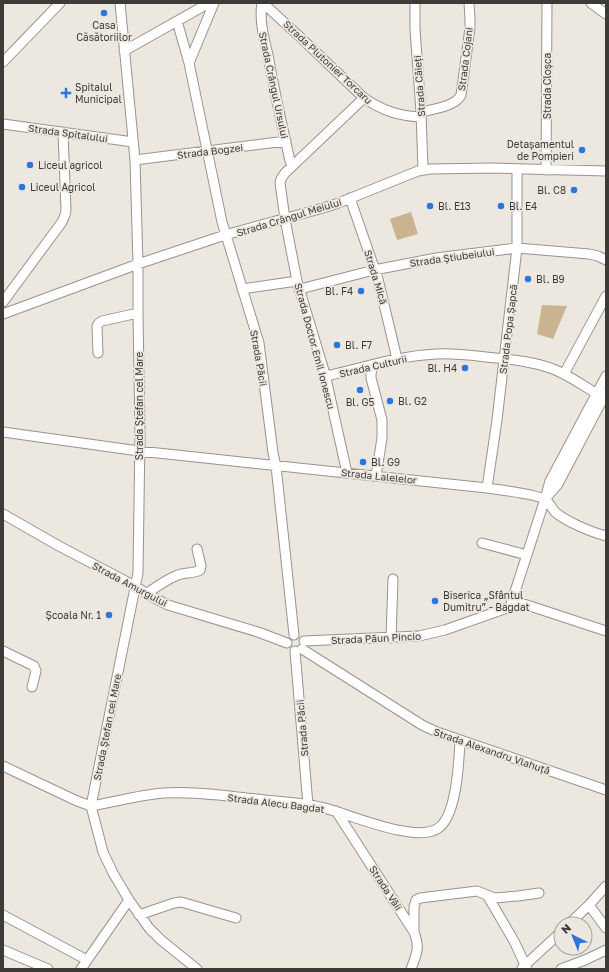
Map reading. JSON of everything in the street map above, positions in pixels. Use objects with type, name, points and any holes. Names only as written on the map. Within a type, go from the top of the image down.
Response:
[{"type":"street","points":[[3,62],[60,3]]},
{"type":"street","name":"Strada Ștefan cel Mare","points":[[91,806],[138,573],[140,436],[135,160],[120,3]]},
{"type":"street","points":[[124,51],[209,3]]},
{"type":"street","points":[[189,63],[214,3]]},
{"type":"street","name":"Strada Plutonier Torcaru","points":[[262,3],[364,98],[374,105],[390,112],[407,116],[421,114]]},
{"type":"street","name":"Strada Crângul Ursului","points":[[262,3],[262,25],[292,166]]},
{"type":"street","name":"Strada Căieți","points":[[415,3],[423,169]]},
{"type":"street","name":"Strada Cojani","points":[[421,114],[451,104],[459,99],[461,95],[470,28],[469,3]]},
{"type":"street","name":"Strada Cloșca","points":[[546,170],[547,3]]},
{"type":"street","points":[[591,3],[606,14]]},
{"type":"street","name":"Strada Păcii","points":[[178,21],[189,63],[225,235],[258,343],[276,466],[294,635]]},
{"type":"street","name":"Strada Doctor Emil Ionescu","points":[[347,473],[326,376],[299,285],[285,218],[280,183],[281,178],[285,173],[364,98]]},
{"type":"street","name":"Strada Spitalului","points":[[3,124],[133,142]]},
{"type":"street","points":[[3,302],[62,222],[65,215],[63,132]]},
{"type":"street","name":"Strada Bogzei","points":[[135,160],[286,141]]},
{"type":"street","name":"Strada Crângul Meiului","points":[[3,314],[138,264],[225,235],[316,210],[423,169],[492,168],[606,171]]},
{"type":"street","name":"Strada Popa Șapcă","points":[[487,488],[497,420],[517,248],[517,169]]},
{"type":"street","name":"Strada Mică","points":[[350,198],[378,279],[397,358]]},
{"type":"street","name":"Strada Știubeiului","points":[[242,289],[299,285],[436,258],[517,248],[589,254],[606,260]]},
{"type":"street","points":[[564,374],[606,296]]},
{"type":"street","points":[[98,353],[97,326],[99,323],[138,313]]},
{"type":"street","name":"Strada Culturii","points":[[326,376],[397,358],[448,354],[522,361],[541,365],[564,374],[602,394]]},
{"type":"street","points":[[373,365],[371,378],[381,413],[382,424],[382,438],[376,476]]},
{"type":"street","points":[[510,607],[550,481],[602,394],[606,376]]},
{"type":"street","name":"Strada Lalelelor","points":[[3,432],[139,451],[487,488],[534,495],[545,499]]},
{"type":"street","points":[[545,499],[560,516],[582,528],[606,536]]},
{"type":"street","name":"Strada Amurgului","points":[[3,514],[59,546],[136,586],[155,599],[288,643]]},
{"type":"street","points":[[482,543],[527,555]]},
{"type":"street","points":[[146,594],[176,575],[200,570],[201,566],[197,550]]},
{"type":"street","points":[[391,638],[393,579]]},
{"type":"street","name":"Strada Păun Pincio","points":[[300,647],[419,636],[439,632],[518,604],[526,605],[606,631]]},
{"type":"street","points":[[298,634],[301,636],[300,647],[290,649],[288,646],[289,638],[294,635],[298,634]]},
{"type":"street","name":"Strada Păcii","points":[[300,647],[308,805]]},
{"type":"street","name":"Strada Alexandru Vlahuță","points":[[300,647],[422,725],[442,734],[606,790]]},
{"type":"street","points":[[3,651],[34,666],[36,671],[32,687]]},
{"type":"street","name":"Strada Alecu Bagdat","points":[[91,806],[168,793],[208,794],[308,805],[336,811],[398,830],[422,832],[432,831],[444,823],[454,796],[457,783],[460,740]]},
{"type":"street","points":[[3,766],[77,801],[91,806],[103,852],[113,873],[129,900],[149,928],[165,944],[198,969]]},
{"type":"street","name":"Strada Văii","points":[[336,811],[414,932],[418,949],[410,969]]},
{"type":"street","points":[[577,916],[605,886],[606,876]]},
{"type":"street","points":[[414,932],[414,907],[416,900],[420,898],[477,891],[494,898],[539,893]]},
{"type":"street","points":[[487,895],[514,941],[524,968],[553,940]]},
{"type":"street","points":[[80,969],[129,900]]},
{"type":"street","points":[[139,915],[181,902],[236,918]]},
{"type":"street","points":[[589,905],[606,928]]},
{"type":"street","points":[[3,915],[87,960]]},
{"type":"street","points":[[3,950],[48,969]]},
{"type":"street","points":[[561,969],[606,950]]},
{"type":"shaded area","points":[[411,212],[418,234],[397,240],[390,219]]},
{"type":"shaded area","points":[[542,305],[567,306],[553,339],[537,334]]},
{"type":"place","name":"Casa Căsătoriilor","points":[[104,13]]},
{"type":"place","name":"Spitalul Municipal","points":[[66,93]]},
{"type":"place","name":"Detașamentul de Pompieri","points":[[582,150]]},
{"type":"place","name":"Liceul agricol","points":[[30,165]]},
{"type":"place","name":"Liceul Agricol","points":[[22,187]]},
{"type":"place","name":"Bl. C8","points":[[574,190]]},
{"type":"place","name":"Bl. E13","points":[[430,206]]},
{"type":"place","name":"Bl. E4","points":[[501,206]]},
{"type":"place","name":"Bl. B9","points":[[528,279]]},
{"type":"place","name":"Bl. F4","points":[[361,291]]},
{"type":"place","name":"Bl. F7","points":[[337,345]]},
{"type":"place","name":"Bl. H4","points":[[465,368]]},
{"type":"place","name":"Bl. G5","points":[[360,390]]},
{"type":"place","name":"Bl. G2","points":[[390,401]]},
{"type":"place","name":"Bl. G9","points":[[363,462]]},
{"type":"place","name":"Biserica „Sfântul Dumitru” - Bagdat","points":[[435,601]]},
{"type":"place","name":"Școala Nr. 1","points":[[109,615]]}]
